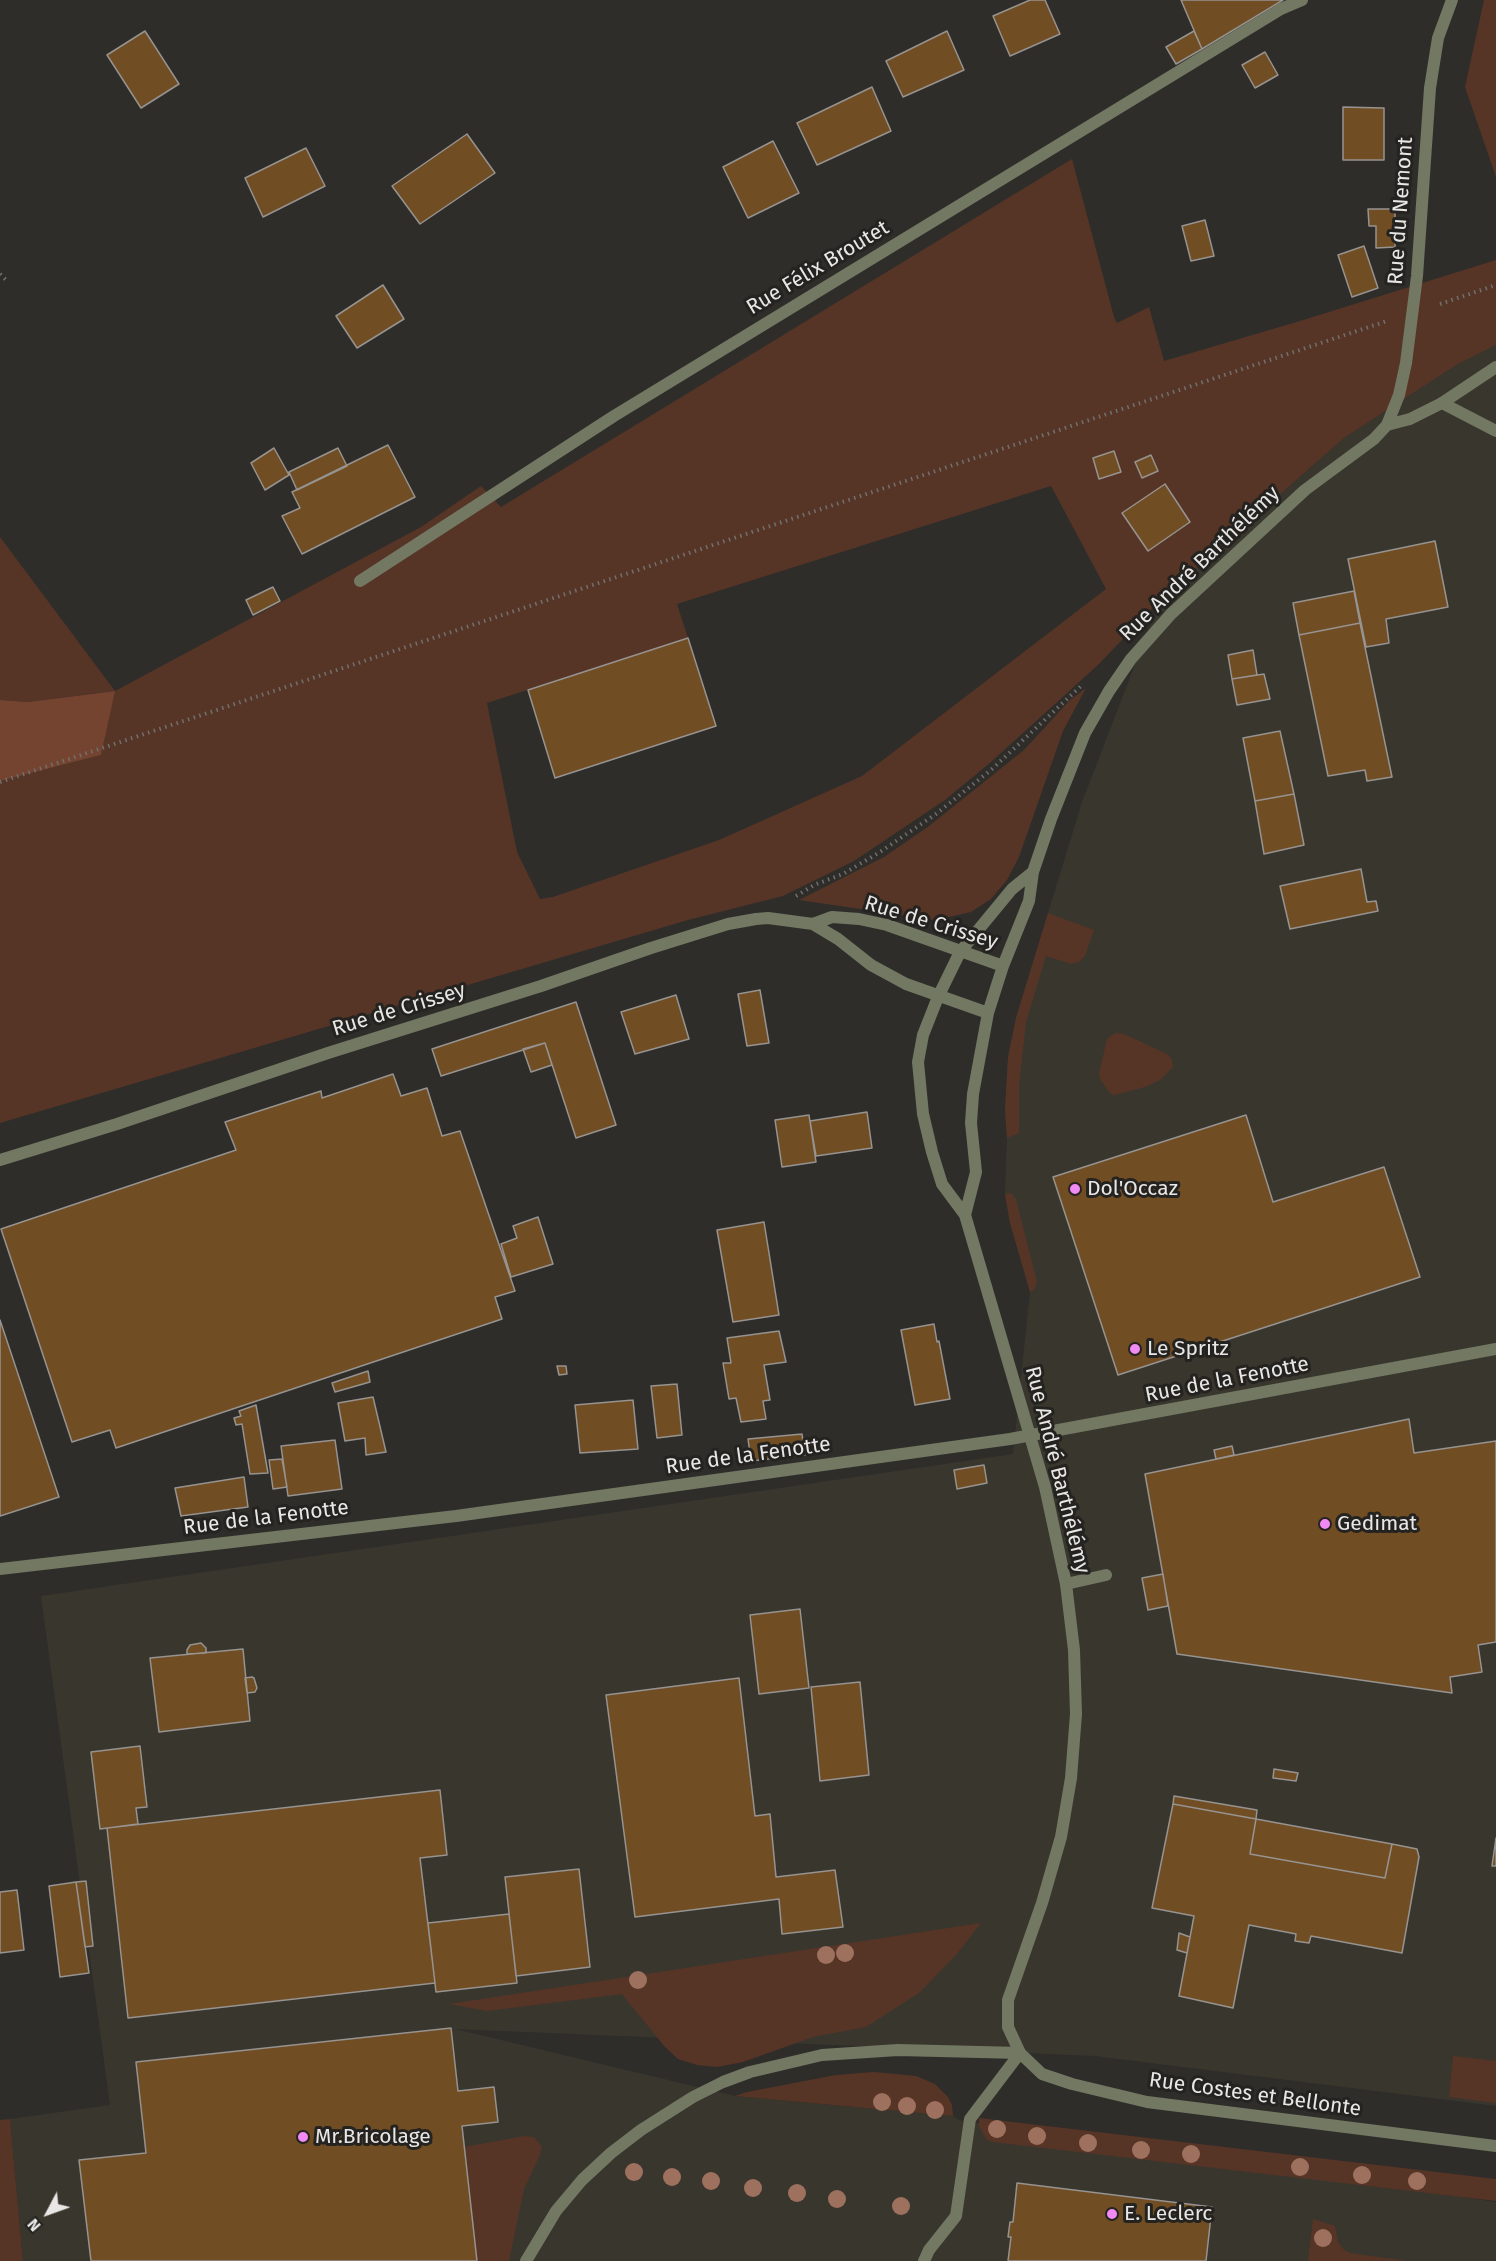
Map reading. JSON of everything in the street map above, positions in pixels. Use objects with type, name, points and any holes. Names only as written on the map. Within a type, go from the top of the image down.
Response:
[{"type":"street","name":"Rue Félix Broutet","points":[[360,581],[633,404],[1281,9],[1302,0]]},
{"type":"street","name":"Rue du Nemont","points":[[1387,425],[1399,395],[1406,363],[1417,276],[1430,88],[1438,38],[1452,0]]},
{"type":"street","name":"Rue André Barthélémy","points":[[965,1215],[976,1172],[971,1123],[973,1094],[988,1013],[1003,966],[1029,901],[1033,872],[1051,819],[1085,733],[1109,691],[1131,659],[1171,614],[1305,490],[1374,439],[1387,425],[1410,419],[1442,403],[1496,366]]},
{"type":"street","points":[[1442,403],[1496,431]]},
{"type":"street","name":"Rue André Barthélémy","points":[[1020,2053],[1008,2027],[1008,2000],[1042,1903],[1061,1837],[1071,1778],[1076,1714],[1074,1650],[1066,1584],[1031,1436],[965,1215],[942,1184],[932,1152],[923,1114],[918,1062],[923,1035],[960,952],[1012,889],[1033,872]]},
{"type":"street","name":"Rue de Crissey","points":[[813,924],[832,917],[859,919],[887,925],[1003,966]]},
{"type":"street","name":"Rue de Crissey","points":[[0,1160],[541,986],[651,948],[728,924],[768,918],[813,924],[838,939],[871,965],[906,984],[988,1013]]},
{"type":"street","name":"Rue de la Fenotte","points":[[0,1569],[456,1516],[1031,1436],[1496,1349]]},
{"type":"street","points":[[1066,1584],[1106,1575]]},
{"type":"street","points":[[525,2261],[556,2211],[582,2180],[611,2153],[674,2109],[723,2082],[780,2064],[822,2055],[898,2050],[1020,2053]]},
{"type":"street","points":[[924,2261],[929,2250],[956,2216],[970,2119],[1020,2053]]},
{"type":"street","name":"Rue Costes et Bellonte","points":[[1020,2053],[1042,2074],[1072,2084],[1147,2102],[1496,2146]]},
{"type":"path","points":[[0,274],[6,280]]},
{"type":"path","points":[[0,782],[1496,285]]},
{"type":"path","points":[[768,918],[788,901],[814,885],[843,874],[936,814],[991,770],[1074,690],[1088,681]]},
{"type":"shaded area","points":[[1484,0],[1496,0],[1496,177],[1465,87]]},
{"type":"shaded area","points":[[1072,159],[1114,317],[1117,323],[1149,307],[1164,361],[1496,260],[1496,345],[1458,364],[1344,438],[1160,600],[1099,664],[991,762],[945,800],[854,861],[783,896],[688,920],[0,1123],[0,781],[101,755],[114,691],[28,702],[0,700],[0,537],[115,691],[421,527],[481,486],[501,507]],"holes":[[[1051,486],[1106,589],[862,776],[719,840],[553,897],[540,899],[517,852],[487,703],[688,638],[677,604]]]},
{"type":"shaded area","points":[[1496,345],[1496,2106],[1095,2056],[455,2029],[735,2096],[953,2116],[959,2120],[1496,2202],[1496,2261],[23,2261],[10,2119],[110,2105],[41,1596],[1013,1454],[1030,1292],[1010,1223],[1005,1194],[1007,1138],[1005,1110],[1008,1057],[1016,1018],[1082,802],[1160,600],[1344,438],[1458,364]]},
{"type":"shaded area","points":[[1086,688],[1063,731],[1019,857],[1007,880],[991,899],[971,912],[935,920],[799,900],[884,857],[929,826],[1024,750],[1069,701]]},
{"type":"shaded area","points":[[115,691],[101,755],[0,781],[0,700],[28,702]]},
{"type":"shaded area","points":[[1048,913],[1094,930],[1085,956],[1079,962],[1071,964],[1046,956],[1026,1022],[1019,1085],[1019,1133],[1007,1138],[1005,1110],[1008,1057],[1016,1018]]},
{"type":"shaded area","points":[[1115,1033],[1124,1034],[1167,1054],[1172,1059],[1173,1067],[1160,1080],[1145,1087],[1113,1095],[1100,1079],[1099,1073],[1107,1039]]},
{"type":"shaded area","points":[[1011,1193],[1016,1199],[1037,1282],[1035,1289],[1030,1292],[1010,1223],[1005,1194]]},
{"type":"shaded area","points":[[981,1923],[956,1955],[919,1993],[866,2027],[813,2037],[743,2062],[717,2067],[697,2065],[678,2059],[665,2047],[622,1994],[487,2011],[449,2004]]},
{"type":"shaded area","points":[[1453,2056],[1496,2061],[1496,2103],[1449,2097]]},
{"type":"shaded area","points":[[874,2072],[916,2076],[935,2084],[948,2097],[952,2105],[953,2116],[735,2096],[836,2075]]},
{"type":"shaded area","points":[[979,2118],[1496,2179],[1496,2201],[993,2142],[987,2140],[983,2134],[979,2126]]},
{"type":"shaded area","points":[[10,2119],[23,2261],[0,2261],[0,2120]]},
{"type":"shaded area","points":[[524,2136],[534,2137],[542,2147],[524,2189],[509,2261],[477,2261],[464,2147]]},
{"type":"shaded area","points":[[1313,2219],[1335,2226],[1338,2242],[1350,2253],[1407,2261],[1308,2261]]},
{"type":"building","points":[[1030,0],[1045,0],[1060,34],[1010,56],[993,16]]},
{"type":"building","points":[[1181,0],[1283,0],[1202,49]]},
{"type":"building","points":[[145,31],[179,84],[141,108],[107,55]]},
{"type":"building","points":[[947,31],[964,70],[903,97],[886,61]]},
{"type":"building","points":[[1194,31],[1202,49],[1176,64],[1166,47]]},
{"type":"building","points":[[1265,52],[1278,75],[1255,88],[1242,65]]},
{"type":"building","points":[[872,87],[891,131],[817,165],[797,123]]},
{"type":"building","points":[[1343,107],[1384,108],[1384,160],[1343,160]]},
{"type":"building","points":[[467,134],[495,173],[420,224],[392,186]]},
{"type":"building","points":[[773,141],[799,193],[748,218],[723,167]]},
{"type":"building","points":[[306,148],[325,186],[263,217],[245,178]]},
{"type":"building","points":[[1368,209],[1395,209],[1395,247],[1376,248],[1376,226],[1369,226]]},
{"type":"building","points":[[1205,220],[1214,256],[1191,261],[1182,226]]},
{"type":"building","points":[[1364,246],[1378,288],[1352,297],[1338,255]]},
{"type":"building","points":[[383,285],[404,319],[357,348],[336,316]]},
{"type":"building","points":[[388,445],[415,497],[302,554],[282,516],[300,508],[292,492]]},
{"type":"building","points":[[274,448],[289,475],[265,490],[251,463]]},
{"type":"building","points":[[338,448],[347,466],[297,490],[289,472]]},
{"type":"building","points":[[1114,451],[1121,472],[1099,479],[1093,458]]},
{"type":"building","points":[[1151,455],[1158,471],[1142,478],[1135,462]]},
{"type":"building","points":[[1165,484],[1190,522],[1148,551],[1122,513]]},
{"type":"building","points":[[1435,541],[1448,607],[1386,619],[1389,643],[1366,647],[1348,559]]},
{"type":"building","points":[[273,587],[280,601],[253,615],[246,600]]},
{"type":"building","points":[[1354,591],[1360,623],[1299,635],[1293,603]]},
{"type":"building","points":[[1360,623],[1392,777],[1367,781],[1365,770],[1328,776],[1299,635]]},
{"type":"building","points":[[688,638],[716,726],[555,778],[528,690]]},
{"type":"building","points":[[1253,650],[1257,675],[1232,679],[1228,655]]},
{"type":"building","points":[[1264,674],[1270,699],[1237,705],[1232,679]]},
{"type":"building","points":[[1280,731],[1294,794],[1255,801],[1243,738]]},
{"type":"building","points":[[1294,794],[1304,845],[1264,854],[1255,801]]},
{"type":"building","points":[[1361,869],[1367,902],[1376,901],[1378,911],[1290,929],[1280,886]]},
{"type":"building","points":[[760,990],[769,1043],[747,1046],[738,994]]},
{"type":"building","points":[[676,995],[689,1039],[635,1054],[621,1012]]},
{"type":"building","points":[[576,1002],[616,1125],[576,1138],[545,1043],[441,1076],[432,1049]]},
{"type":"building","points":[[545,1043],[552,1065],[531,1072],[523,1049]]},
{"type":"building","points":[[393,1074],[401,1096],[427,1088],[442,1136],[460,1131],[515,1291],[495,1297],[502,1319],[116,1448],[110,1430],[72,1442],[1,1229],[236,1150],[225,1122],[321,1091],[322,1098]]},
{"type":"building","points":[[867,1112],[872,1148],[816,1156],[810,1121]]},
{"type":"building","points":[[809,1115],[816,1162],[782,1167],[775,1120]]},
{"type":"building","points":[[1246,1115],[1273,1202],[1384,1167],[1420,1277],[1118,1375],[1053,1177]]},
{"type":"building","points":[[538,1217],[553,1264],[511,1277],[501,1244],[517,1238],[513,1226]]},
{"type":"building","points":[[764,1222],[779,1315],[733,1322],[717,1230]]},
{"type":"building","points":[[0,1320],[59,1497],[0,1516]]},
{"type":"building","points":[[934,1324],[950,1399],[915,1405],[901,1330]]},
{"type":"building","points":[[779,1331],[786,1362],[764,1365],[770,1400],[763,1401],[766,1419],[741,1422],[736,1398],[729,1399],[723,1363],[731,1363],[727,1338]]},
{"type":"building","points":[[557,1366],[566,1366],[567,1374],[559,1375]]},
{"type":"building","points":[[368,1371],[370,1382],[335,1392],[332,1383]]},
{"type":"building","points":[[677,1384],[682,1435],[657,1438],[651,1386]]},
{"type":"building","points":[[373,1397],[386,1452],[366,1455],[365,1438],[345,1441],[338,1403]]},
{"type":"building","points":[[633,1400],[638,1449],[580,1453],[575,1405]]},
{"type":"building","points":[[256,1405],[268,1473],[250,1474],[242,1424],[236,1425],[234,1418],[241,1416],[239,1411]]},
{"type":"building","name":"Gedimat","points":[[1409,1419],[1414,1453],[1496,1441],[1496,1642],[1478,1645],[1482,1672],[1450,1677],[1452,1693],[1177,1654],[1145,1474]]},
{"type":"building","points":[[802,1434],[805,1455],[751,1461],[748,1439]]},
{"type":"building","points":[[335,1440],[342,1489],[288,1496],[281,1446]]},
{"type":"building","points":[[1232,1446],[1234,1455],[1216,1459],[1214,1450]]},
{"type":"building","points":[[282,1459],[287,1487],[273,1489],[269,1460]]},
{"type":"building","points":[[984,1465],[987,1483],[957,1489],[954,1470]]},
{"type":"building","points":[[244,1477],[248,1507],[181,1516],[175,1488]]},
{"type":"building","points":[[1163,1574],[1168,1606],[1148,1610],[1142,1578]]},
{"type":"building","points":[[800,1609],[809,1688],[759,1694],[750,1615]]},
{"type":"building","points":[[201,1643],[206,1648],[206,1653],[187,1654],[190,1645]]},
{"type":"building","points":[[243,1649],[250,1721],[159,1732],[150,1658]]},
{"type":"building","points":[[252,1677],[257,1688],[255,1692],[247,1693],[245,1678]]},
{"type":"building","points":[[739,1678],[755,1816],[770,1814],[776,1877],[835,1870],[843,1927],[782,1934],[779,1899],[635,1917],[606,1695]]},
{"type":"building","points":[[860,1682],[869,1775],[820,1781],[811,1687]]},
{"type":"building","points":[[140,1746],[147,1807],[136,1808],[138,1824],[100,1829],[91,1752]]},
{"type":"building","points":[[1274,1769],[1298,1773],[1296,1781],[1273,1778]]},
{"type":"building","points":[[440,1790],[447,1855],[420,1858],[435,1983],[128,2018],[107,1828]]},
{"type":"building","points":[[1174,1796],[1257,1810],[1256,1819],[1173,1804]]},
{"type":"building","points":[[1173,1804],[1256,1819],[1250,1854],[1385,1878],[1392,1844],[1417,1849],[1419,1857],[1402,1953],[1311,1936],[1309,1943],[1295,1941],[1296,1934],[1249,1925],[1233,2008],[1179,1996],[1194,1916],[1152,1908]]},
{"type":"building","points":[[1256,1819],[1392,1844],[1385,1878],[1250,1854]]},
{"type":"building","points":[[1496,1838],[1496,1866],[1492,1866]]},
{"type":"building","points":[[579,1869],[590,1967],[516,1976],[505,1877]]},
{"type":"building","points":[[86,1881],[93,1946],[85,1947],[76,1882]]},
{"type":"building","points":[[76,1882],[89,1973],[60,1977],[49,1886]]},
{"type":"building","points":[[17,1890],[24,1950],[0,1953],[0,1892]]},
{"type":"building","points":[[509,1914],[517,1983],[436,1992],[428,1923]]},
{"type":"building","points":[[1179,1933],[1190,1937],[1187,1953],[1177,1950]]},
{"type":"building","name":"Mr.Bricolage","points":[[451,2028],[458,2091],[494,2087],[498,2122],[462,2126],[477,2261],[91,2261],[79,2160],[146,2153],[136,2062]]},
{"type":"building","name":"E. Leclerc","points":[[1017,2183],[1212,2207],[1206,2261],[1008,2261],[1011,2237],[1008,2237],[1010,2222],[1013,2222]]},
{"type":"place","name":"Dol'Occaz","points":[[1075,1189]]},
{"type":"place","name":"Le Spritz","points":[[1135,1349]]},
{"type":"place","name":"Gedimat","points":[[1325,1524]]},
{"type":"place","name":"Mr.Bricolage","points":[[303,2137]]},
{"type":"place","name":"E. Leclerc","points":[[1112,2214]]}]
